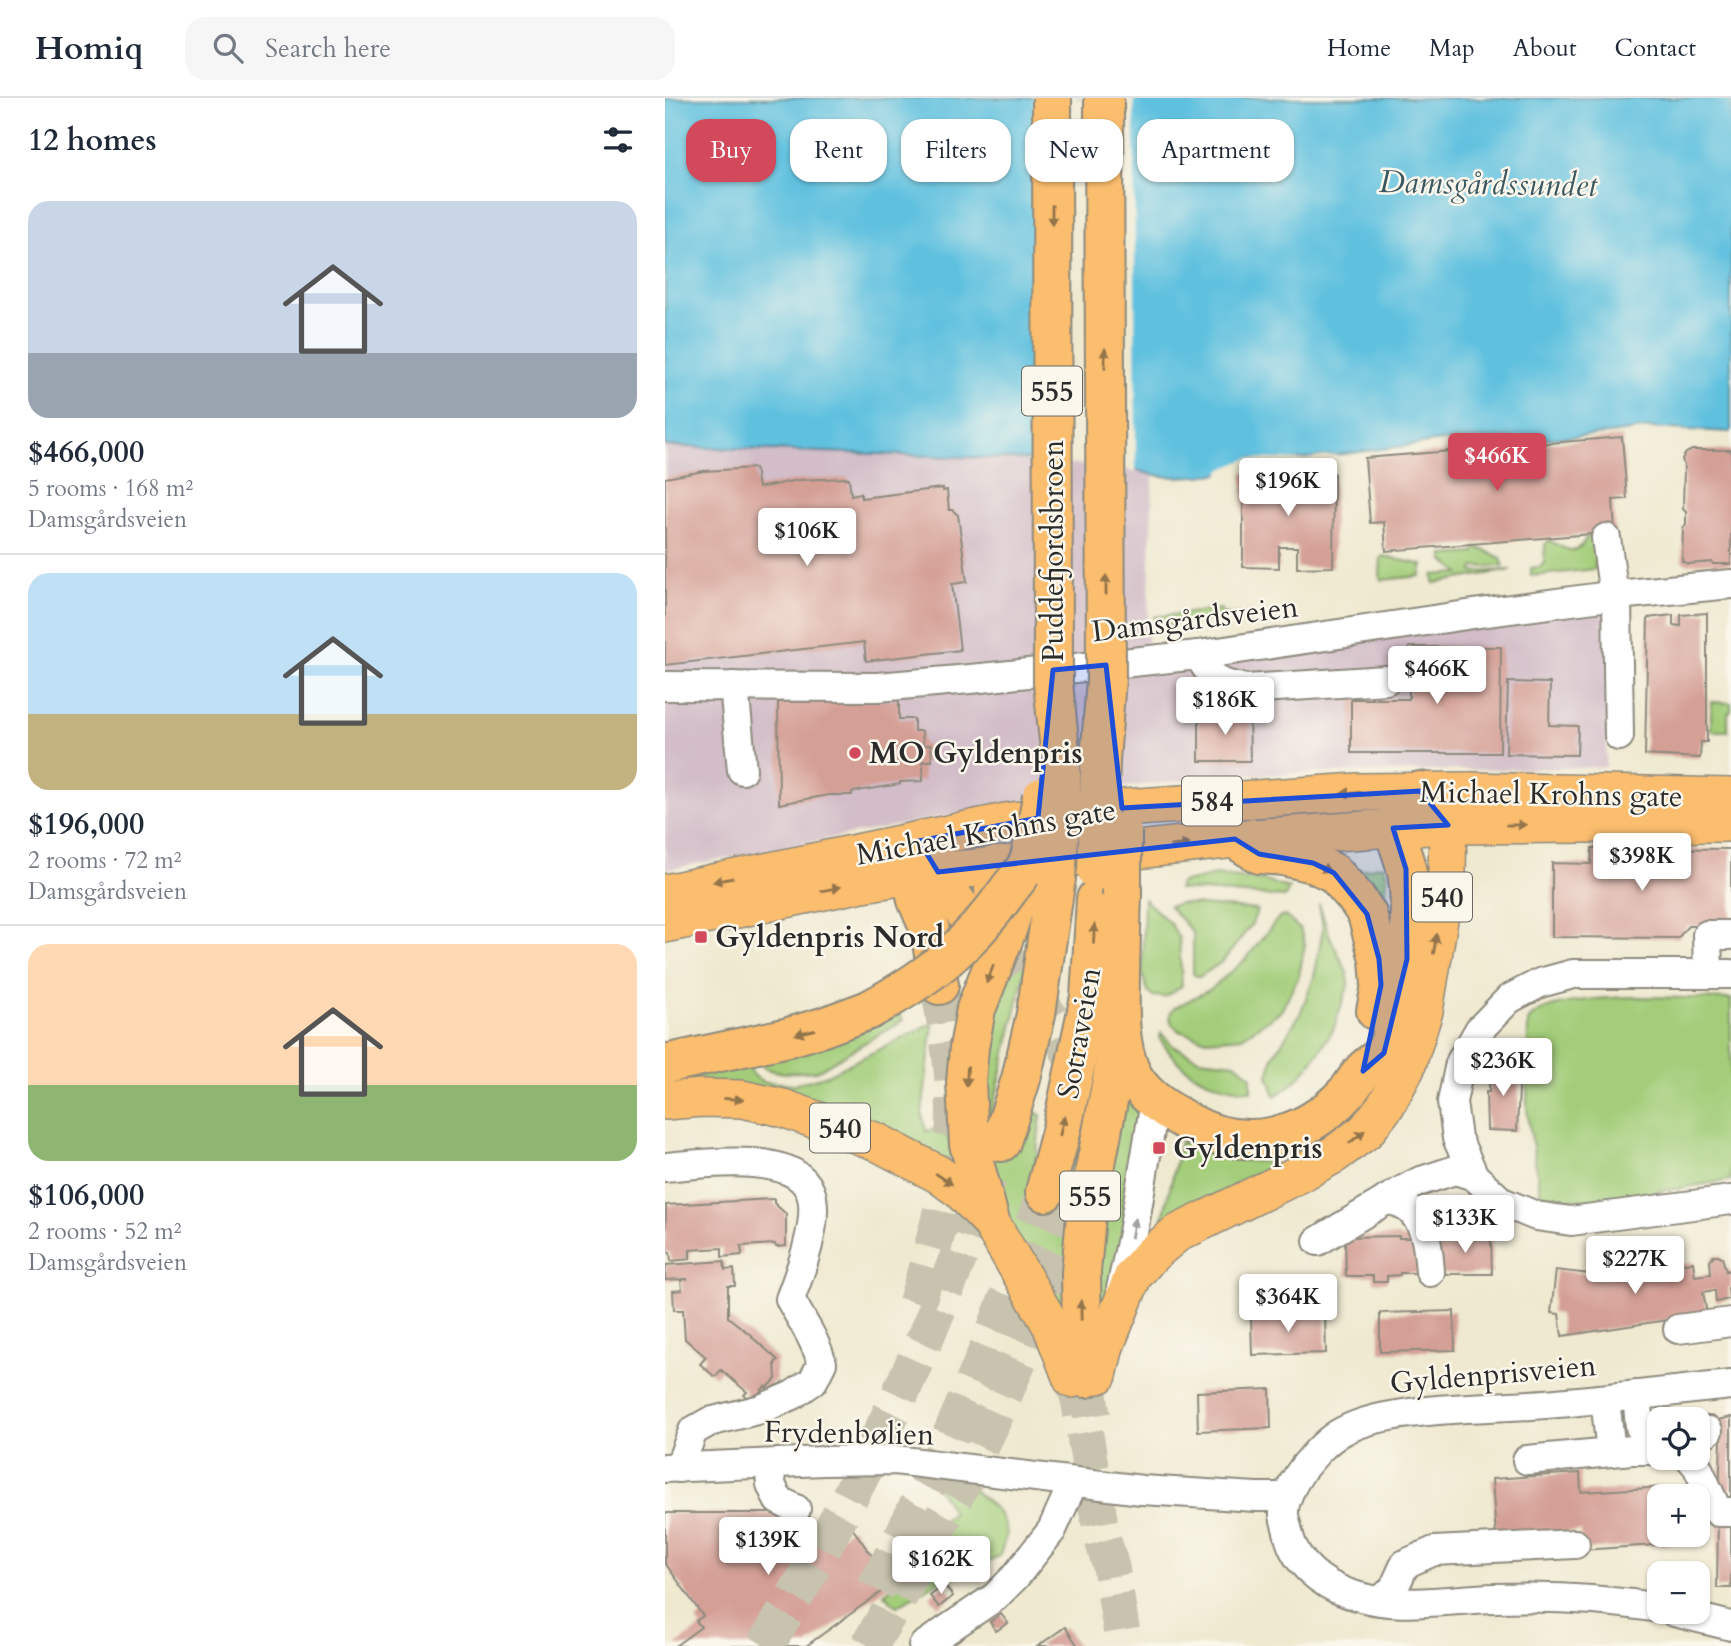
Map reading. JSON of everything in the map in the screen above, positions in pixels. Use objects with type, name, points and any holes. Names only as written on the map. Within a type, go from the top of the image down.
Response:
[{"type":"highway","name":"Puddefjordsbroen","points":[[1026,869],[1042,797],[1053,683],[1052,98]]},
{"type":"highway","name":"Puddefjordsbroen","points":[[1104,98],[1106,678],[1100,761],[1109,883]]},
{"type":"highway","points":[[1393,828],[1420,791]]},
{"type":"highway","name":"555","points":[[1109,883],[1123,1051],[1131,1072],[1143,1090],[1194,1126],[1226,1138],[1254,1140],[1284,1135],[1325,1113],[1346,1093],[1363,1070],[1384,1052],[1395,1024],[1407,959],[1410,902],[1406,869],[1393,828]]},
{"type":"highway","points":[[1235,839],[1259,854],[1284,856],[1313,863],[1334,873],[1367,914],[1379,958],[1381,985],[1376,1016],[1364,1046],[1363,1070]]},
{"type":"highway","name":"555","points":[[923,863],[948,891],[990,930],[1026,869]]},
{"type":"highway","points":[[923,863],[917,900],[930,930],[939,985]]},
{"type":"highway","name":"555","points":[[665,1064],[812,1031],[869,1010],[937,968],[964,944],[1026,869]]},
{"type":"highway","name":"555","points":[[990,1222],[969,1144],[966,1082],[969,1048],[976,1009],[1026,869]]},
{"type":"highway","name":"Sotraveien","points":[[1001,1142],[1020,1079],[1038,1002],[1026,869]]},
{"type":"highway","name":"Sotraveien","points":[[1045,1192],[1062,1128],[1090,997],[1109,883]]},
{"type":"highway","name":"555","points":[[1086,1377],[1081,1272],[1086,1216],[1112,1080],[1120,1016]]},
{"type":"main road","points":[[1420,791],[1448,825]]},
{"type":"main road","name":"Michael Krohns gate","points":[[665,924],[826,890],[923,863],[1005,822],[1094,810],[1357,792],[1731,797]]},
{"type":"main road","name":"Michael Krohns gate","points":[[665,893],[687,887],[923,863],[1026,869],[1235,839],[1393,828],[1448,825],[1731,823]]},
{"type":"main road","name":"540","points":[[665,1101],[742,1099],[783,1108],[877,1142],[938,1174],[960,1190],[990,1222],[1051,1325],[1086,1377],[1105,1346],[1133,1276],[1151,1255],[1176,1234],[1335,1154],[1366,1131],[1386,1105],[1406,1068],[1424,1011],[1447,871],[1448,825]]},
{"type":"street","points":[[1606,538],[1623,595],[1637,673]]},
{"type":"street","name":"Damsgårdsveien","points":[[665,686],[878,687],[981,678],[1198,655],[1480,612],[1731,584]]},
{"type":"street","points":[[1619,736],[1623,595]]},
{"type":"street","points":[[1198,655],[1214,679],[1247,690],[1386,680]]},
{"type":"street","points":[[734,686],[742,770]]},
{"type":"street","points":[[1731,935],[1707,934],[1719,974],[1573,974],[1540,983],[1509,999],[1479,1030],[1460,1063],[1451,1102],[1457,1138],[1474,1176],[1502,1202],[1536,1216],[1571,1221],[1731,1200]]},
{"type":"street","points":[[1115,1319],[1155,1101]]},
{"type":"street","points":[[665,1167],[739,1161],[772,1165],[800,1177],[807,1185],[813,1205],[811,1229],[804,1261],[790,1299],[815,1343],[822,1363],[813,1381],[793,1395],[761,1409],[709,1422],[693,1431],[672,1468]]},
{"type":"street","points":[[1318,1241],[1418,1182],[1455,1170],[1474,1176]]},
{"type":"street","points":[[1387,1199],[1403,1205],[1419,1220],[1427,1239],[1430,1272]]},
{"type":"street","points":[[1678,1329],[1731,1322]]},
{"type":"street","name":"Gyldenprisveien","points":[[1287,1497],[1296,1478],[1327,1442],[1340,1433],[1377,1418],[1437,1409],[1554,1404],[1731,1385]]},
{"type":"street","points":[[1637,1395],[1640,1427],[1647,1430]]},
{"type":"street","points":[[1605,1399],[1611,1452]]},
{"type":"street","points":[[1527,1460],[1647,1450]]},
{"type":"street","name":"Frydenbølien","points":[[672,1468],[895,1460],[1142,1490],[1287,1497]]},
{"type":"street","points":[[769,1464],[771,1484],[778,1500],[796,1509]]},
{"type":"street","points":[[1699,1470],[1718,1512],[1731,1512]]},
{"type":"street","points":[[923,1646],[995,1597],[1015,1577],[1052,1530],[1073,1483]]},
{"type":"street","points":[[1287,1497],[1284,1515],[1291,1543],[1303,1563],[1325,1583],[1349,1594],[1381,1601],[1422,1603],[1493,1598],[1576,1598],[1647,1607]]},
{"type":"street","points":[[1381,1601],[1394,1588],[1405,1564],[1434,1551],[1574,1544]]},
{"type":"street","points":[[1702,1624],[1721,1632]]},
{"type":"highlighted area","points":[[1106,665],[1122,808],[1420,791],[1448,825],[1393,828],[1406,869],[1407,959],[1384,1053],[1363,1071],[1381,985],[1379,959],[1367,914],[1334,873],[1313,863],[1259,854],[1235,839],[938,872],[919,841],[1038,818],[1053,670]]},
{"type":"shaded area","points":[[665,446],[1118,463],[1153,475],[1147,651],[1611,612],[1606,767],[1228,775],[1056,795],[665,870]]},
{"type":"green space","points":[[1595,533],[1598,563],[1595,563],[1595,569],[1531,576],[1531,568],[1540,567],[1544,563],[1545,545],[1549,540],[1566,549],[1575,550],[1587,536]]},
{"type":"green space","points":[[1476,548],[1501,558],[1503,566],[1474,567],[1473,572],[1511,570],[1434,583],[1433,575],[1460,573],[1443,560],[1444,555],[1474,553]]},
{"type":"green space","points":[[1383,556],[1423,565],[1420,576],[1382,580],[1380,577]]},
{"type":"green space","points":[[1221,609],[1222,614],[1251,614],[1161,626],[1154,617]]},
{"type":"green space","points":[[1711,702],[1731,703],[1728,731],[1711,731]]},
{"type":"green space","points":[[1384,866],[1387,876],[1385,903],[1382,905],[1354,875],[1358,871]]},
{"type":"green space","points":[[1216,875],[1265,881],[1289,888],[1285,897],[1178,889],[1180,883]]},
{"type":"green space","points":[[1144,899],[1171,924],[1179,939],[1182,986],[1165,997],[1153,996],[1148,992],[1142,974]]},
{"type":"green space","points":[[1180,903],[1257,910],[1252,924],[1223,961],[1199,977],[1193,974],[1193,933],[1169,906]]},
{"type":"green space","points":[[1319,904],[1349,983],[1333,1030],[1308,1068],[1275,1096],[1268,1076],[1273,1057],[1300,1014],[1314,977],[1323,929]]},
{"type":"green space","points":[[1285,916],[1300,929],[1305,944],[1299,976],[1281,1011],[1242,1037],[1207,1040],[1179,1031],[1171,1023],[1170,1014],[1174,1008],[1211,989],[1246,959],[1276,921]]},
{"type":"green space","points":[[1011,951],[1029,954],[986,1138],[1016,1147],[1035,1112],[1041,1115],[1034,1178],[1066,1185],[1083,1139],[1078,1339],[1013,1233],[979,1156],[991,993]]},
{"type":"green space","points":[[1642,997],[1731,999],[1731,1180],[1600,1201],[1557,1198],[1540,1192],[1527,1109],[1528,1021],[1536,1014],[1564,1004]]},
{"type":"green space","points":[[899,1012],[903,1020],[817,1071],[784,1073],[766,1069],[759,1063]]},
{"type":"green space","points":[[933,1023],[922,1114],[926,1131],[944,1128],[956,1161],[948,1169],[665,1092],[665,1079],[747,1059],[752,1074],[763,1082],[795,1084],[825,1076]]},
{"type":"green space","points":[[1161,1033],[1173,1046],[1199,1059],[1235,1063],[1251,1076],[1251,1091],[1221,1086],[1185,1068],[1160,1039]]},
{"type":"green space","points":[[1122,1093],[1143,1117],[1121,1271],[1099,1324],[1095,1263]]},
{"type":"green space","points":[[1181,1141],[1223,1156],[1244,1161],[1268,1162],[1274,1178],[1159,1235]]},
{"type":"green space","points":[[943,1485],[974,1490],[996,1510],[1007,1533],[1000,1555],[981,1566],[943,1579],[897,1606],[884,1594],[898,1582],[886,1561],[953,1513],[937,1487]]},
{"type":"water","name":"Damsgårdssundet","points":[[665,98],[1731,98],[1731,432],[1650,428],[1517,441],[1511,438],[1442,441],[1253,466],[1217,474],[1179,477],[1150,474],[1118,463],[665,446]]},
{"type":"pier","points":[[1034,98],[1134,98],[1136,473],[1117,466],[1032,463],[1034,182],[1123,182],[1123,119],[1034,119]]},
{"type":"pier","points":[[1335,455],[1335,458],[1220,476],[1220,470],[1249,458],[1300,460]]},
{"type":"building","points":[[1622,437],[1627,499],[1613,500],[1615,532],[1386,551],[1384,522],[1370,523],[1365,458]]},
{"type":"building","points":[[1692,450],[1731,450],[1731,564],[1688,564],[1682,561],[1686,512],[1683,509],[1682,459]]},
{"type":"building","points":[[755,468],[758,488],[798,480],[849,478],[851,495],[861,493],[861,498],[943,488],[943,491],[947,490],[949,510],[958,515],[967,582],[952,584],[960,650],[866,661],[864,642],[665,665],[665,478],[704,471]]},
{"type":"building","points":[[1243,473],[1334,473],[1333,567],[1297,568],[1297,547],[1279,547],[1279,568],[1243,567]]},
{"type":"building","points":[[1707,613],[1707,742],[1701,742],[1700,758],[1645,755],[1648,618],[1673,615],[1673,625],[1681,626],[1681,615]]},
{"type":"building","points":[[1409,647],[1501,647],[1500,753],[1351,753],[1351,699],[1409,699]]},
{"type":"building","points":[[1508,682],[1550,683],[1549,725],[1578,726],[1577,755],[1506,754]]},
{"type":"building","name":"MO Gyldenpris","points":[[899,700],[899,719],[914,719],[914,731],[922,731],[923,745],[931,745],[932,761],[923,761],[923,781],[900,782],[852,792],[852,795],[829,795],[779,804],[778,702]]},
{"type":"building","points":[[1249,709],[1250,761],[1199,761],[1199,715]]},
{"type":"building","points":[[1592,848],[1731,849],[1731,926],[1688,926],[1678,938],[1552,937],[1552,863],[1591,864]]},
{"type":"building","points":[[1490,1065],[1520,1066],[1517,1131],[1487,1130],[1486,1092],[1489,1092]]},
{"type":"building","points":[[774,1199],[774,1203],[786,1214],[786,1246],[741,1246],[742,1255],[722,1257],[722,1248],[690,1250],[690,1259],[671,1261],[670,1252],[665,1252],[666,1205]]},
{"type":"building","points":[[1491,1235],[1492,1274],[1439,1274],[1438,1236]]},
{"type":"building","points":[[1345,1237],[1421,1238],[1422,1273],[1387,1276],[1387,1282],[1373,1282],[1373,1276],[1346,1276]]},
{"type":"building","points":[[1714,1255],[1722,1257],[1726,1271],[1731,1270],[1731,1287],[1728,1288],[1729,1299],[1716,1302],[1715,1290],[1703,1292],[1707,1314],[1562,1336],[1559,1314],[1551,1313],[1556,1270],[1608,1276],[1693,1262],[1695,1276],[1711,1274],[1710,1261]]},
{"type":"building","points":[[724,1261],[725,1270],[734,1269],[735,1286],[728,1286],[728,1317],[778,1360],[775,1363],[776,1379],[767,1388],[765,1386],[752,1402],[744,1395],[747,1392],[721,1370],[715,1377],[700,1364],[706,1357],[685,1339],[683,1310],[674,1310],[673,1291],[682,1290],[681,1280],[688,1279],[665,1280],[666,1265]]},
{"type":"building","points":[[1454,1311],[1455,1350],[1380,1352],[1380,1313]]},
{"type":"building","points":[[1325,1314],[1326,1353],[1252,1355],[1251,1316]]},
{"type":"building","points":[[1270,1389],[1271,1428],[1198,1431],[1197,1392]]},
{"type":"building","points":[[1731,1417],[1731,1500],[1719,1501],[1721,1438],[1712,1438],[1717,1420]]},
{"type":"building","points":[[1580,1473],[1581,1492],[1647,1488],[1647,1546],[1582,1550],[1581,1531],[1496,1537],[1492,1479]]},
{"type":"building","points":[[665,1513],[807,1513],[815,1524],[822,1519],[834,1535],[826,1540],[829,1544],[852,1528],[892,1584],[806,1646],[675,1646],[701,1627],[696,1621],[703,1616],[665,1563]]},
{"type":"building","points":[[1718,1519],[1731,1519],[1731,1588],[1717,1588]]},
{"type":"building","points":[[944,1585],[953,1596],[939,1607],[930,1596]]},
{"type":"building","points":[[1001,1614],[1008,1623],[996,1631],[990,1622]]},
{"type":"building","points":[[1065,1627],[1078,1646],[1038,1646]]},
{"type":"tunnel","points":[[869,1646],[923,1555],[992,1420],[1062,1250],[1078,1203],[1088,1156],[1087,1107],[1074,1061],[1022,977],[984,938]]},
{"type":"tunnel","points":[[917,1303],[945,1196],[954,1142],[953,1074],[939,985]]},
{"type":"tunnel","points":[[765,1646],[830,1534],[889,1418],[941,1299],[988,1178]]},
{"type":"tunnel","points":[[875,1589],[924,1493],[969,1394],[1009,1294],[1045,1192]]},
{"type":"tunnel","points":[[1086,1378],[1094,1431]]},
{"type":"tunnel","points":[[1072,1379],[1079,1399],[1102,1537],[1111,1567],[1124,1646]]},
{"type":"place","name":"MO Gyldenpris","points":[[855,753]]},
{"type":"place","name":"Gyldenpris Nord","points":[[701,937]]},
{"type":"place","name":"Gyldenpris","points":[[1159,1148]]}]
